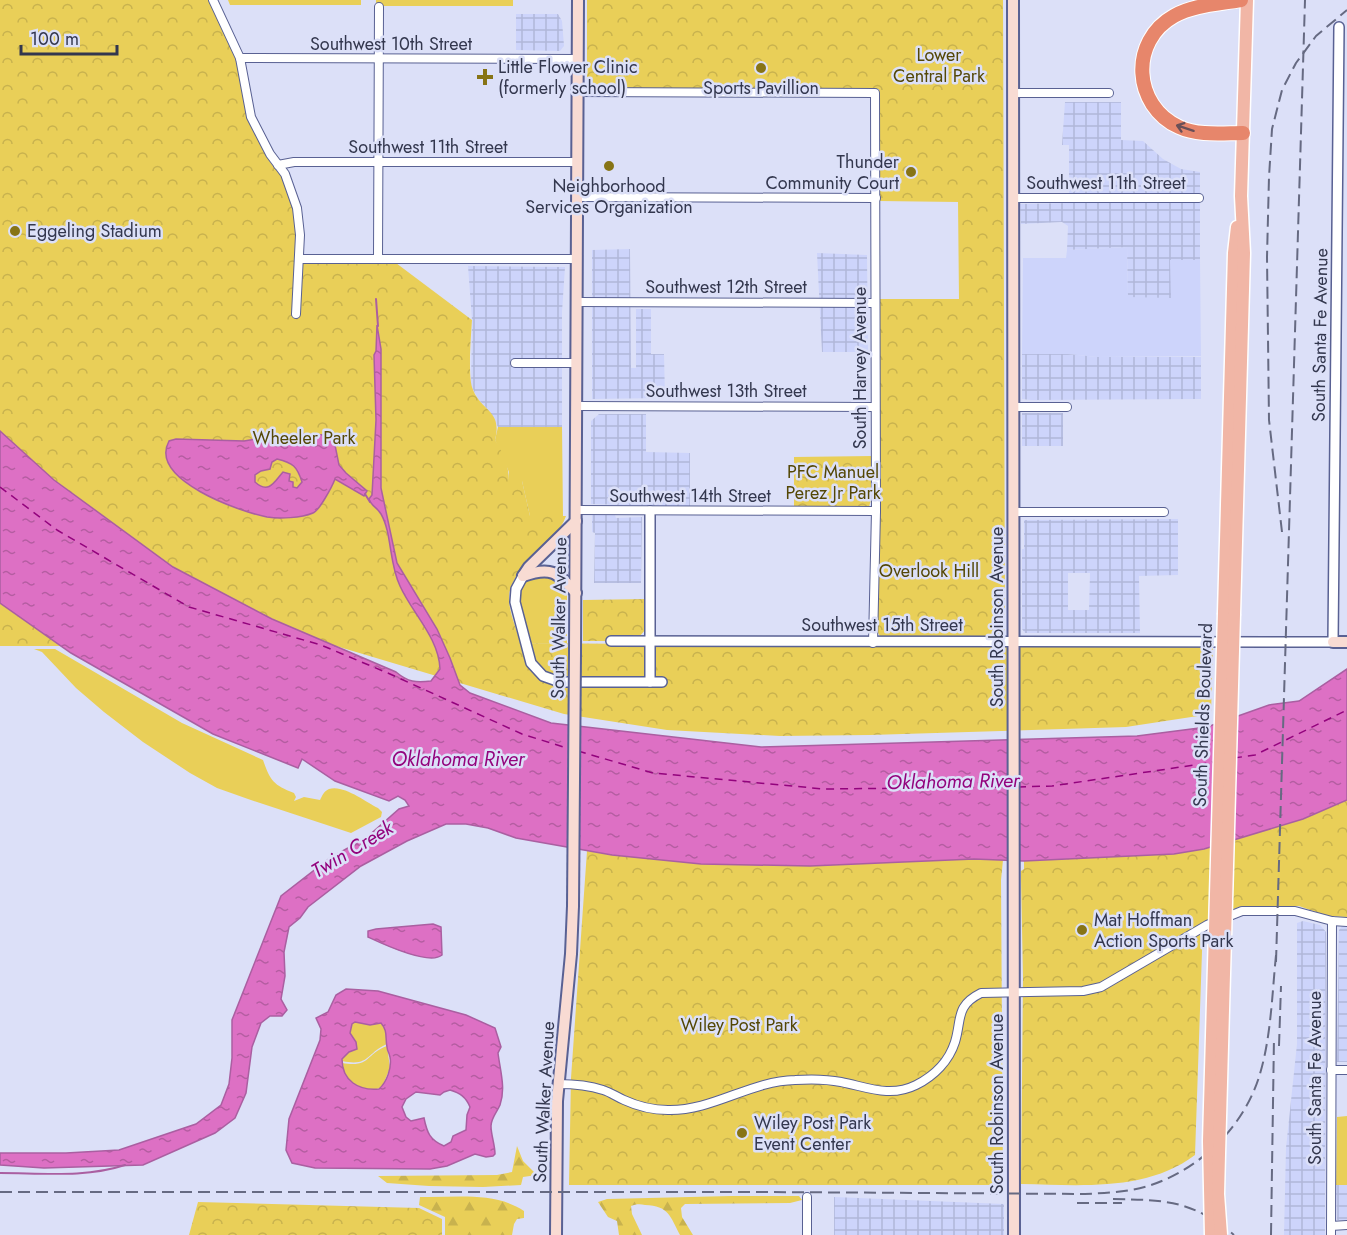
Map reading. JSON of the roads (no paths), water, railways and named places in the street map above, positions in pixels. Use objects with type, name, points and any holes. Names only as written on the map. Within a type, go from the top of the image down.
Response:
[{"type":"highway","points":[[1241,0],[1195,9],[1165,22],[1150,39],[1145,49],[1141,70],[1142,82],[1150,101],[1156,110],[1170,122],[1187,130],[1243,134]]},
{"type":"main road","name":"South Walker Avenue","points":[[556,1235],[558,1084],[571,954],[573,906],[578,0]]},
{"type":"main road","name":"South Robinson Avenue","points":[[1013,0],[1014,1235]]},
{"type":"main road","name":"South Shields Boulevard","points":[[1221,1235],[1218,1194],[1234,253],[1241,196],[1247,0]]},
{"type":"main road","points":[[523,576],[576,515]]},
{"type":"main road","points":[[523,576],[539,571],[553,572],[576,593]]},
{"type":"main road","name":"South Shields Boulevard","points":[[1211,1235],[1209,1141],[1229,614]]},
{"type":"street","points":[[213,0],[240,58],[251,117],[270,154],[289,183],[298,213],[299,259],[296,314]]},
{"type":"street","points":[[378,259],[379,7]]},
{"type":"street","name":"South Santa Fe Avenue","points":[[1340,642],[1342,32]]},
{"type":"street","name":"Southwest 10th Street","points":[[240,58],[577,59]]},
{"type":"street","name":"South Harvey Avenue","points":[[577,92],[875,93],[876,511],[873,643]]},
{"type":"street","points":[[1014,93],[1109,93]]},
{"type":"street","name":"Southwest 11th Street","points":[[278,165],[294,162],[378,161],[577,162]]},
{"type":"street","points":[[577,197],[876,198]]},
{"type":"street","name":"Southwest 11th Street","points":[[1014,198],[1199,198]]},
{"type":"street","points":[[299,259],[577,259]]},
{"type":"street","name":"Southwest 12th Street","points":[[577,302],[875,303]]},
{"type":"street","points":[[515,363],[577,363]]},
{"type":"street","name":"Southwest 13th Street","points":[[577,406],[875,407]]},
{"type":"street","points":[[1014,407],[1067,406]]},
{"type":"street","points":[[650,511],[650,682],[662,682]]},
{"type":"street","name":"Southwest 14th Street","points":[[576,515],[650,511],[876,511]]},
{"type":"street","points":[[1014,512],[1164,512]]},
{"type":"street","name":"South Walker Avenue","points":[[523,576],[516,589],[515,602],[531,663],[543,676],[560,682],[650,682]]},
{"type":"street","name":"Southwest 15th Street","points":[[611,641],[1340,642]]},
{"type":"street","points":[[558,1084],[584,1084],[606,1091],[630,1103],[667,1110],[702,1107],[748,1089],[792,1080],[839,1082],[881,1092],[901,1090],[924,1081],[944,1063],[955,1041],[959,1014],[970,998],[981,993],[1083,991],[1101,987],[1207,925],[1242,911],[1307,912],[1332,921],[1347,922]]},
{"type":"street","name":"South Santa Fe Avenue","points":[[1331,1235],[1332,921]]},
{"type":"street","points":[[1331,1070],[1347,1070]]},
{"type":"street","points":[[807,1197],[807,1235]]},
{"type":"street","points":[[1331,1226],[1347,1225]]},
{"type":"water","name":"Oklahoma River","points":[[377,325],[381,349],[381,488],[397,563],[437,629],[460,685],[470,693],[551,723],[761,747],[1137,736],[1207,727],[1269,705],[1299,701],[1347,669],[1347,800],[1303,819],[1204,849],[1174,854],[1024,861],[974,859],[810,866],[701,864],[612,855],[516,838],[488,828],[466,824],[446,824],[407,841],[361,866],[308,907],[289,927],[284,952],[285,976],[281,999],[287,1010],[282,1016],[270,1016],[261,1023],[252,1047],[246,1093],[235,1118],[215,1133],[143,1165],[44,1168],[0,1165],[0,1153],[119,1150],[196,1124],[221,1105],[229,1084],[232,1020],[281,896],[330,858],[366,838],[399,809],[409,806],[398,796],[389,801],[335,781],[302,759],[298,768],[213,734],[71,653],[0,603],[0,431],[54,480],[173,567],[272,619],[396,672],[408,680],[431,681],[440,669],[435,647],[400,586],[396,577],[385,522],[369,499],[372,495],[376,420],[374,355]]},
{"type":"water","points":[[282,435],[325,435],[334,440],[339,465],[367,491],[364,496],[335,479],[322,503],[313,513],[290,518],[267,517],[200,492],[172,469],[166,455],[169,441],[176,439],[244,441]],"holes":[[[277,459],[294,466],[302,482],[297,488],[293,487],[293,482],[289,481],[290,474],[283,472],[268,487],[260,486],[255,482],[255,475],[270,469],[272,462]]]},
{"type":"water","points":[[433,924],[441,927],[442,955],[436,958],[406,953],[368,937],[368,931],[376,929]]},
{"type":"water","points":[[346,989],[378,991],[466,1015],[495,1028],[501,1047],[498,1053],[502,1099],[491,1123],[495,1151],[493,1156],[475,1154],[447,1166],[430,1169],[315,1168],[292,1163],[286,1150],[289,1119],[320,1040],[321,1029],[316,1018],[328,1012],[336,995]],"holes":[[[355,1022],[370,1025],[381,1023],[385,1029],[390,1070],[379,1089],[359,1086],[348,1079],[345,1073],[342,1059],[349,1052],[357,1049],[356,1042],[350,1033],[352,1024]],[[450,1090],[462,1096],[470,1107],[466,1130],[453,1136],[451,1142],[444,1146],[430,1135],[424,1118],[411,1121],[406,1117],[402,1107],[406,1099],[416,1092],[440,1095]]]},
{"type":"waterway","points":[[376,299],[378,326]]},
{"type":"waterway","points":[[365,494],[370,502]]},
{"type":"waterway","name":"Twin Creek","points":[[0,1173],[95,1172],[125,1165]]},
{"type":"railway","points":[[1276,962],[1305,0]]},
{"type":"railway","points":[[1282,532],[1269,420],[1267,257],[1272,129],[1282,90],[1296,63],[1316,36],[1347,10]]},
{"type":"railway","points":[[0,1192],[1085,1194],[1133,1190],[1167,1179],[1201,1158],[1217,1145],[1242,1113],[1252,1096],[1263,1062],[1271,1017],[1276,955]]},
{"type":"railway","points":[[1279,1046],[1281,986]]},
{"type":"railway","points":[[1271,1235],[1274,1037]]},
{"type":"railway","points":[[1113,1199],[1148,1200],[1191,1208],[1219,1223],[1234,1235]]},
{"type":"railway","points":[[1077,1203],[1122,1203]]},
{"type":"place","name":"Sports Pavillion","points":[[761,68]]},
{"type":"place","name":"Little Flower Clinic (formerly school)","points":[[485,77]]},
{"type":"place","name":"Neighborhood Services Organization","points":[[609,166]]},
{"type":"place","name":"Thunder Community Court","points":[[911,172]]},
{"type":"place","name":"Eggeling Stadium","points":[[15,231]]},
{"type":"place","name":"Mat Hoffman Action Sports Park","points":[[1082,930]]},
{"type":"place","name":"Wiley Post Park Event Center","points":[[742,1133]]},
{"type":"park label","name":"Lower Central Park","points":[[939,65]]},
{"type":"park label","name":"Wheeler Park","points":[[304,438]]},
{"type":"park label","name":"PFC Manuel Perez Jr Park","points":[[833,482]]},
{"type":"park label","name":"Overlook Hill","points":[[929,571]]},
{"type":"park label","name":"Wiley Post Park","points":[[739,1025]]}]
